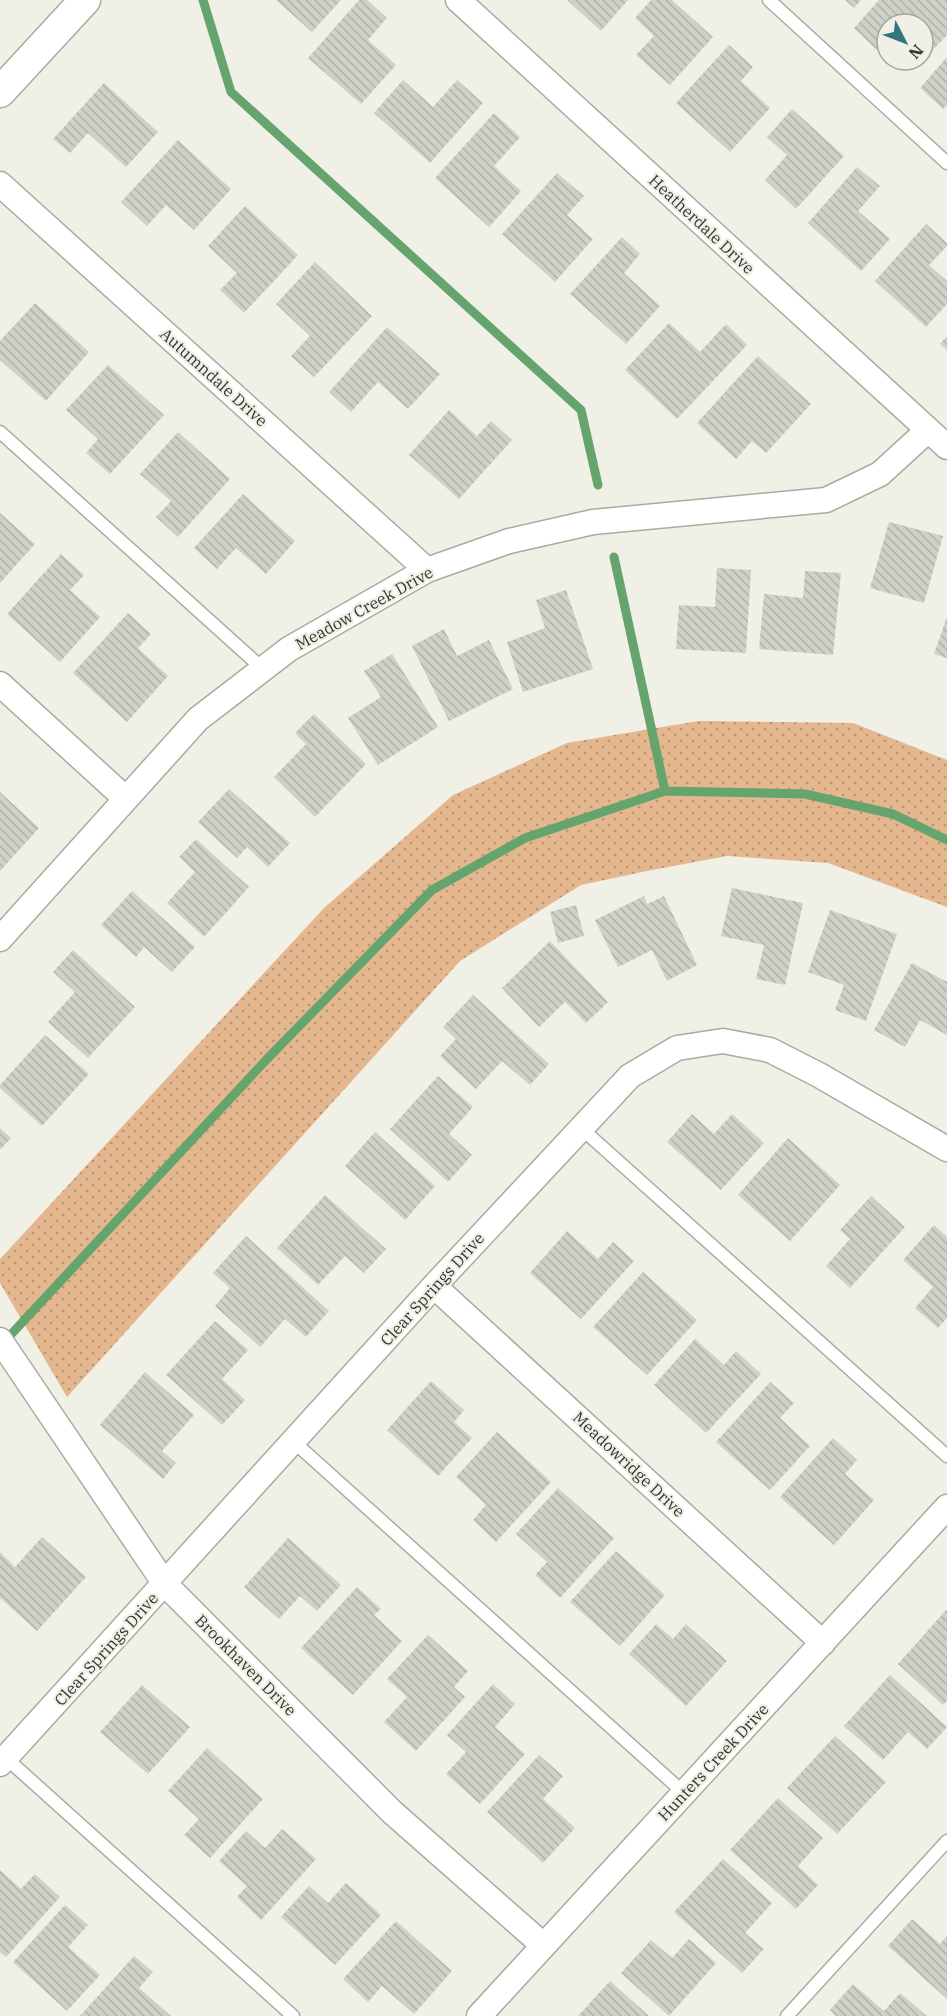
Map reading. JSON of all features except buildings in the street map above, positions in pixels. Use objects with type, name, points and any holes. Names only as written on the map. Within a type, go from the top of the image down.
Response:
[{"type":"street","points":[[0,92],[85,0]]},
{"type":"street","name":"Heatherdale Drive","points":[[458,0],[947,447]]},
{"type":"street","name":"Autumndale Drive","points":[[0,184],[428,570]]},
{"type":"street","name":"Meadow Creek Drive","points":[[0,939],[198,719],[289,649],[428,570],[510,541],[593,522],[826,500],[880,474],[927,431]]},
{"type":"street","points":[[0,684],[126,799]]},
{"type":"street","name":"Clear Springs Drive","points":[[3,1761],[434,1286],[630,1076],[677,1048],[723,1041],[771,1050],[947,1149]]},
{"type":"street","name":"Meadowridge Drive","points":[[434,1286],[823,1643]]},
{"type":"street","name":"Brookhaven Drive","points":[[0,1340],[165,1584],[392,1812],[543,1945]]},
{"type":"street","name":"Hunters Creek Drive","points":[[478,2016],[947,1507]]},
{"type":"lane","points":[[769,0],[947,163]]},
{"type":"lane","points":[[0,432],[263,669]]},
{"type":"lane","points":[[580,1128],[947,1456]]},
{"type":"lane","points":[[294,1442],[684,1793]]},
{"type":"lane","points":[[3,1761],[293,2016]]},
{"type":"lane","points":[[787,2016],[947,1841]]},
{"type":"shaded area","points":[[698,721],[853,723],[947,760],[947,907],[828,863],[727,856],[581,885],[460,961],[67,1397],[0,1283],[0,1259],[324,908],[453,795],[567,743]]},
{"type":"waterway","points":[[203,0],[231,92],[581,410],[598,485]]},
{"type":"waterway","points":[[614,557],[665,791]]},
{"type":"waterway","points":[[4,1342],[267,1059],[432,890],[525,838],[665,791],[805,794],[893,814],[947,840]]}]
